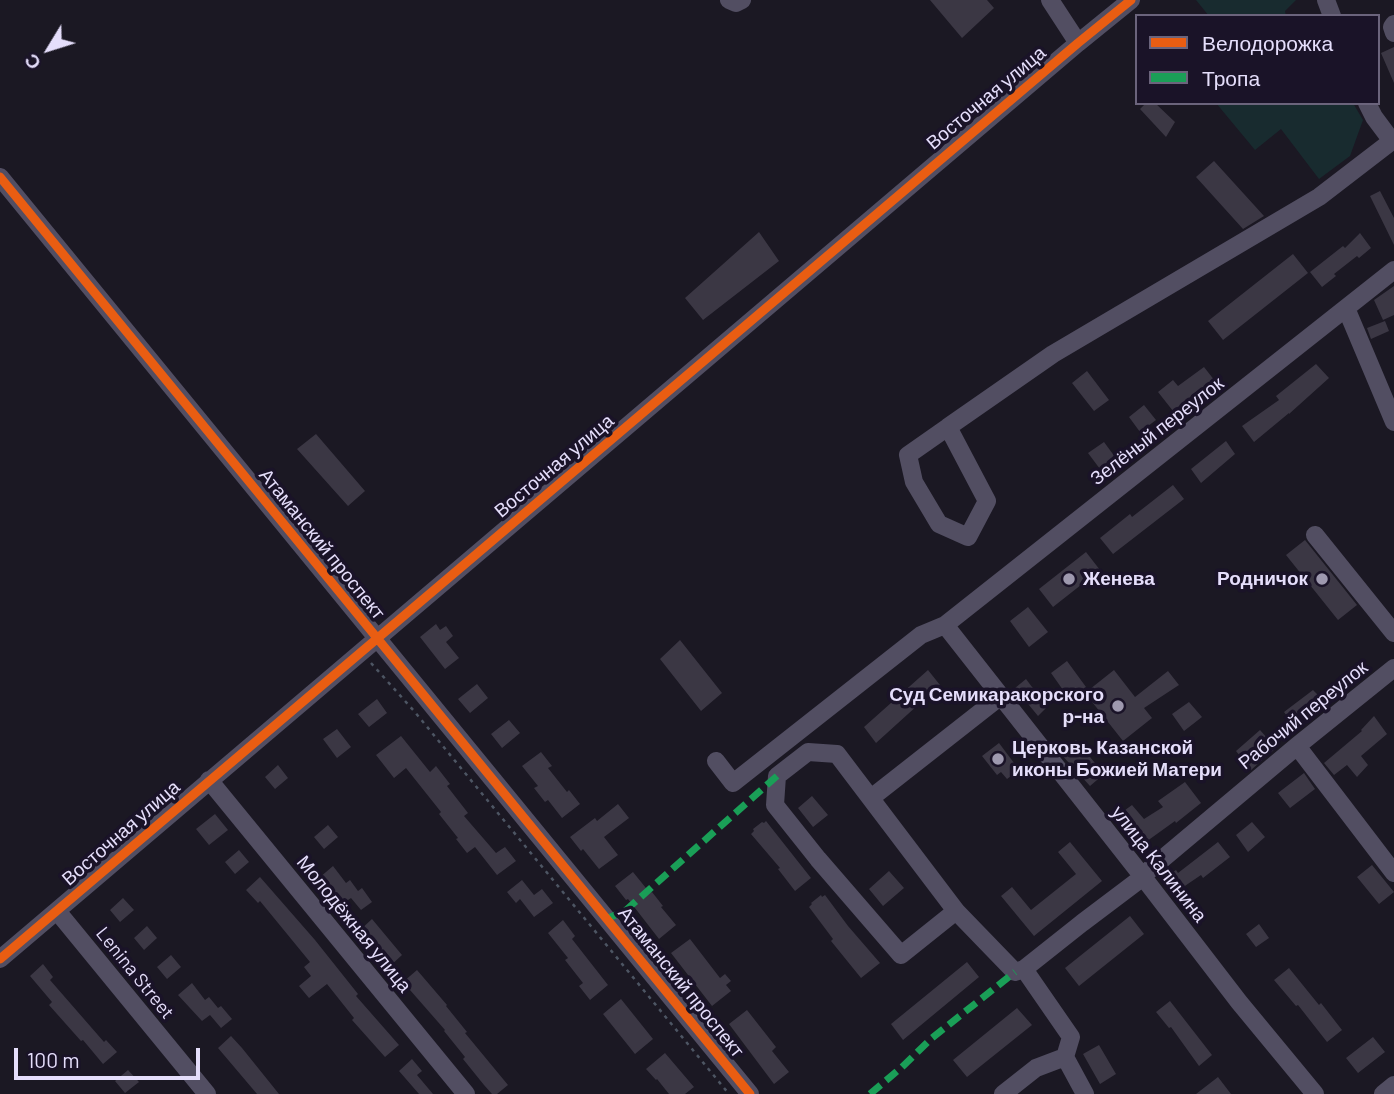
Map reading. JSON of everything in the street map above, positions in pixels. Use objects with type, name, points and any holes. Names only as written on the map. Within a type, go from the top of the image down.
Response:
[{"type":"street","points":[[729,0],[736,3],[742,0]]},
{"type":"street","points":[[1050,0],[1078,43]]},
{"type":"street","name":"Восточная улица","points":[[0,959],[1131,0]]},
{"type":"street","points":[[1394,24],[1394,33]]},
{"type":"street","points":[[948,427],[987,501],[968,537],[939,524],[914,482],[908,455],[948,427],[1053,354],[1319,197],[1393,141],[1368,105]]},
{"type":"street","name":"Атаманский проспект","points":[[0,177],[750,1094]]},
{"type":"street","name":"Зелёный переулок","points":[[716,761],[733,783],[921,635],[945,625],[1394,270]]},
{"type":"street","points":[[1346,309],[1394,422]]},
{"type":"street","points":[[1315,535],[1394,633]]},
{"type":"street","name":"улица Калинина","points":[[945,625],[1314,1094]]},
{"type":"street","name":"Рабочий переулок","points":[[1024,969],[1143,877],[1297,746],[1394,668]]},
{"type":"street","points":[[871,798],[1001,696]]},
{"type":"street","points":[[1297,746],[1394,873]]},
{"type":"street","points":[[956,911],[901,955],[775,805],[777,776],[808,752],[837,754],[956,911],[1015,972],[1024,969],[1071,1037],[1065,1057],[1085,1094]]},
{"type":"street","name":"Молодёжная улица","points":[[209,780],[466,1094]]},
{"type":"street","name":"Lenina Street","points":[[57,911],[207,1094]]},
{"type":"street","points":[[1003,1094],[1036,1068],[1065,1057]]},
{"type":"street","points":[[1383,1094],[1394,1085]]},
{"type":"path","points":[[370,662],[423,722],[729,1094]]},
{"type":"green space","points":[[1196,0],[1296,0],[1285,11],[1286,14],[1207,14]]},
{"type":"green space","points":[[1218,105],[1354,105],[1363,120],[1350,156],[1319,179],[1281,129],[1255,150]]},
{"type":"building","points":[[930,0],[987,0],[994,8],[962,38]]},
{"type":"building","points":[[1394,47],[1394,83],[1381,53]]},
{"type":"building","points":[[1144,105],[1157,105],[1175,122],[1166,137],[1140,109]]},
{"type":"building","points":[[1214,161],[1264,216],[1243,229],[1196,177]]},
{"type":"building","points":[[1380,191],[1394,218],[1394,245],[1370,196]]},
{"type":"building","points":[[759,232],[779,261],[703,320],[685,298]]},
{"type":"building","points":[[1360,233],[1371,248],[1334,274],[1336,276],[1322,287],[1310,272],[1343,246],[1345,248]]},
{"type":"building","points":[[1293,254],[1308,273],[1223,340],[1208,321]]},
{"type":"building","points":[[1394,286],[1394,315],[1383,320],[1374,300]]},
{"type":"building","points":[[1385,321],[1389,331],[1371,339],[1367,328]]},
{"type":"building","points":[[1316,364],[1329,378],[1254,442],[1242,426],[1279,400],[1276,396]]},
{"type":"building","points":[[1204,367],[1215,381],[1173,411],[1158,392],[1173,380],[1178,386]]},
{"type":"building","points":[[1087,371],[1109,400],[1094,411],[1072,383]]},
{"type":"building","points":[[1144,405],[1156,420],[1140,432],[1129,417]]},
{"type":"building","points":[[316,434],[365,491],[348,506],[297,449]]},
{"type":"building","points":[[1226,441],[1235,454],[1201,483],[1191,469]]},
{"type":"building","points":[[1104,442],[1118,461],[1103,473],[1088,453]]},
{"type":"building","points":[[1173,485],[1184,499],[1113,554],[1100,538]]},
{"type":"building","name":"Родничок","points":[[1305,540],[1357,605],[1338,620],[1286,555]]},
{"type":"building","name":"Женева","points":[[1086,552],[1100,570],[1053,607],[1039,589]]},
{"type":"building","points":[[1028,607],[1048,632],[1029,647],[1010,621]]},
{"type":"building","points":[[436,624],[440,630],[446,626],[453,636],[446,642],[459,658],[445,669],[420,637]]},
{"type":"building","points":[[680,640],[722,693],[701,711],[660,659]]},
{"type":"building","points":[[1067,661],[1086,687],[1070,700],[1051,673]]},
{"type":"building","points":[[928,670],[940,685],[876,743],[864,727]]},
{"type":"building","name":"Суд Семикаракорского р-на","points":[[1114,670],[1135,697],[1168,671],[1179,685],[1144,708],[1152,718],[1123,741],[1085,693]]},
{"type":"building","points":[[1026,679],[1047,707],[1038,716],[1015,688]]},
{"type":"building","points":[[477,684],[488,698],[470,713],[458,699]]},
{"type":"building","points":[[1313,690],[1326,703],[1295,727],[1284,712]]},
{"type":"building","points":[[377,699],[387,713],[369,727],[358,714]]},
{"type":"building","points":[[1189,702],[1202,717],[1184,731],[1172,714]]},
{"type":"building","points":[[1374,716],[1387,734],[1361,756],[1368,765],[1357,777],[1347,765],[1334,775],[1324,763],[1362,731]]},
{"type":"building","points":[[509,720],[520,733],[502,748],[491,734]]},
{"type":"building","points":[[337,729],[351,747],[337,758],[323,739]]},
{"type":"building","points":[[1260,730],[1276,748],[1251,770],[1236,751]]},
{"type":"building","points":[[401,736],[430,772],[436,766],[450,784],[447,786],[468,813],[464,816],[496,853],[505,847],[516,861],[497,875],[475,847],[467,853],[439,814],[441,812],[406,768],[394,778],[376,755]]},
{"type":"building","points":[[1076,740],[1104,774],[1090,786],[1059,752]]},
{"type":"building","name":"Церковь Казанской иконы Божией Матери","points":[[999,743],[1014,763],[1010,766],[1015,773],[1007,779],[1001,772],[997,775],[982,756]]},
{"type":"building","points":[[541,752],[552,766],[548,768],[580,804],[562,818],[534,788],[538,786],[522,766]]},
{"type":"building","points":[[278,765],[288,778],[275,789],[265,777]]},
{"type":"building","points":[[1304,773],[1315,789],[1290,808],[1278,793]]},
{"type":"building","points":[[1185,782],[1201,803],[1143,844],[1130,839],[1114,818],[1132,805],[1144,819],[1163,807],[1158,801]]},
{"type":"building","points":[[812,796],[828,815],[813,827],[798,808]]},
{"type":"building","points":[[618,804],[629,818],[604,837],[618,855],[599,869],[570,837],[595,818],[597,821]]},
{"type":"building","points":[[215,814],[228,830],[209,845],[196,829]]},
{"type":"building","points":[[766,821],[811,878],[795,891],[778,869],[780,868],[751,834],[753,829]]},
{"type":"building","points":[[1252,822],[1265,837],[1248,852],[1236,835]]},
{"type":"building","points":[[328,825],[338,837],[324,849],[314,837]]},
{"type":"building","points":[[1070,842],[1102,881],[1034,936],[1001,896],[1012,887],[1031,910],[1076,874],[1058,852]]},
{"type":"building","points":[[1218,842],[1230,857],[1203,878],[1201,875],[1173,894],[1162,879],[1176,870],[1178,873]]},
{"type":"building","points":[[239,850],[249,862],[235,874],[225,862]]},
{"type":"building","points":[[1372,865],[1394,892],[1379,904],[1357,877]]},
{"type":"building","points":[[333,866],[346,883],[350,880],[358,891],[362,888],[372,902],[361,910],[351,898],[342,904],[319,878]]},
{"type":"building","points":[[889,871],[904,888],[883,906],[869,889]]},
{"type":"building","points":[[633,872],[650,893],[652,892],[676,925],[659,939],[615,886]]},
{"type":"building","points":[[260,877],[315,940],[358,994],[356,996],[399,1045],[385,1057],[352,1020],[354,1018],[327,984],[309,998],[299,986],[311,976],[304,967],[310,962],[260,901],[258,903],[246,890]]},
{"type":"building","points":[[522,880],[534,895],[542,889],[553,903],[534,917],[520,899],[516,903],[507,892]]},
{"type":"building","points":[[821,895],[825,895],[880,963],[861,978],[831,941],[833,939],[809,907]]},
{"type":"building","points":[[123,898],[134,910],[120,922],[110,910]]},
{"type":"building","points":[[1130,916],[1144,934],[1079,986],[1065,968]]},
{"type":"building","points":[[372,919],[402,955],[389,967],[359,931]]},
{"type":"building","points":[[563,920],[575,936],[572,939],[608,985],[590,1000],[579,986],[583,983],[565,960],[568,958],[548,933]]},
{"type":"building","points":[[1259,924],[1269,938],[1256,947],[1246,934]]},
{"type":"building","points":[[147,926],[157,938],[144,950],[134,938]]},
{"type":"building","points":[[690,939],[720,978],[725,974],[731,981],[726,985],[731,991],[712,1006],[671,953]]},
{"type":"building","points":[[171,955],[181,967],[167,979],[157,967]]},
{"type":"building","points":[[967,962],[979,977],[903,1040],[891,1024]]},
{"type":"building","points":[[43,964],[53,977],[50,980],[104,1042],[106,1040],[117,1052],[103,1064],[49,1005],[52,1002],[30,976]]},
{"type":"building","points":[[1289,968],[1342,1030],[1327,1042],[1274,980]]},
{"type":"building","points":[[417,970],[508,1085],[497,1094],[492,1094],[484,1085],[445,1030],[403,982]]},
{"type":"building","points":[[192,983],[205,1000],[209,997],[232,1019],[221,1028],[210,1015],[202,1021],[178,995]]},
{"type":"building","points":[[621,999],[653,1039],[635,1054],[603,1014]]},
{"type":"building","points":[[1170,1001],[1212,1055],[1199,1066],[1171,1027],[1169,1028],[1156,1012]]},
{"type":"building","points":[[1017,1008],[1032,1025],[967,1077],[953,1060]]},
{"type":"building","points":[[747,1010],[776,1047],[772,1051],[789,1072],[774,1084],[729,1024]]},
{"type":"building","points":[[231,1036],[279,1094],[257,1094],[218,1048]]},
{"type":"building","points":[[1373,1037],[1385,1052],[1358,1073],[1346,1058]]},
{"type":"building","points":[[1099,1045],[1116,1074],[1100,1084],[1083,1054]]},
{"type":"building","points":[[665,1053],[694,1087],[685,1094],[669,1094],[646,1069]]},
{"type":"building","points":[[412,1059],[422,1071],[417,1075],[433,1094],[419,1094],[399,1071]]},
{"type":"building","points":[[128,1070],[139,1082],[125,1093],[115,1081]]},
{"type":"building","points":[[1218,1077],[1231,1094],[1196,1094]]},
{"type":"marked path","points":[[606,919],[625,911],[777,776]]},
{"type":"marked path","points":[[870,1094],[932,1038],[1015,972]]},
{"type":"cycle path","points":[[0,959],[1131,0]]},
{"type":"cycle path","points":[[0,177],[750,1094]]},
{"type":"place","name":"Женева","points":[[1069,579]]},
{"type":"place","name":"Родничок","points":[[1322,579]]},
{"type":"place","name":"Суд Семикаракорского р-на","points":[[1118,706]]},
{"type":"place","name":"Церковь Казанской иконы Божией Матери","points":[[998,759]]}]
